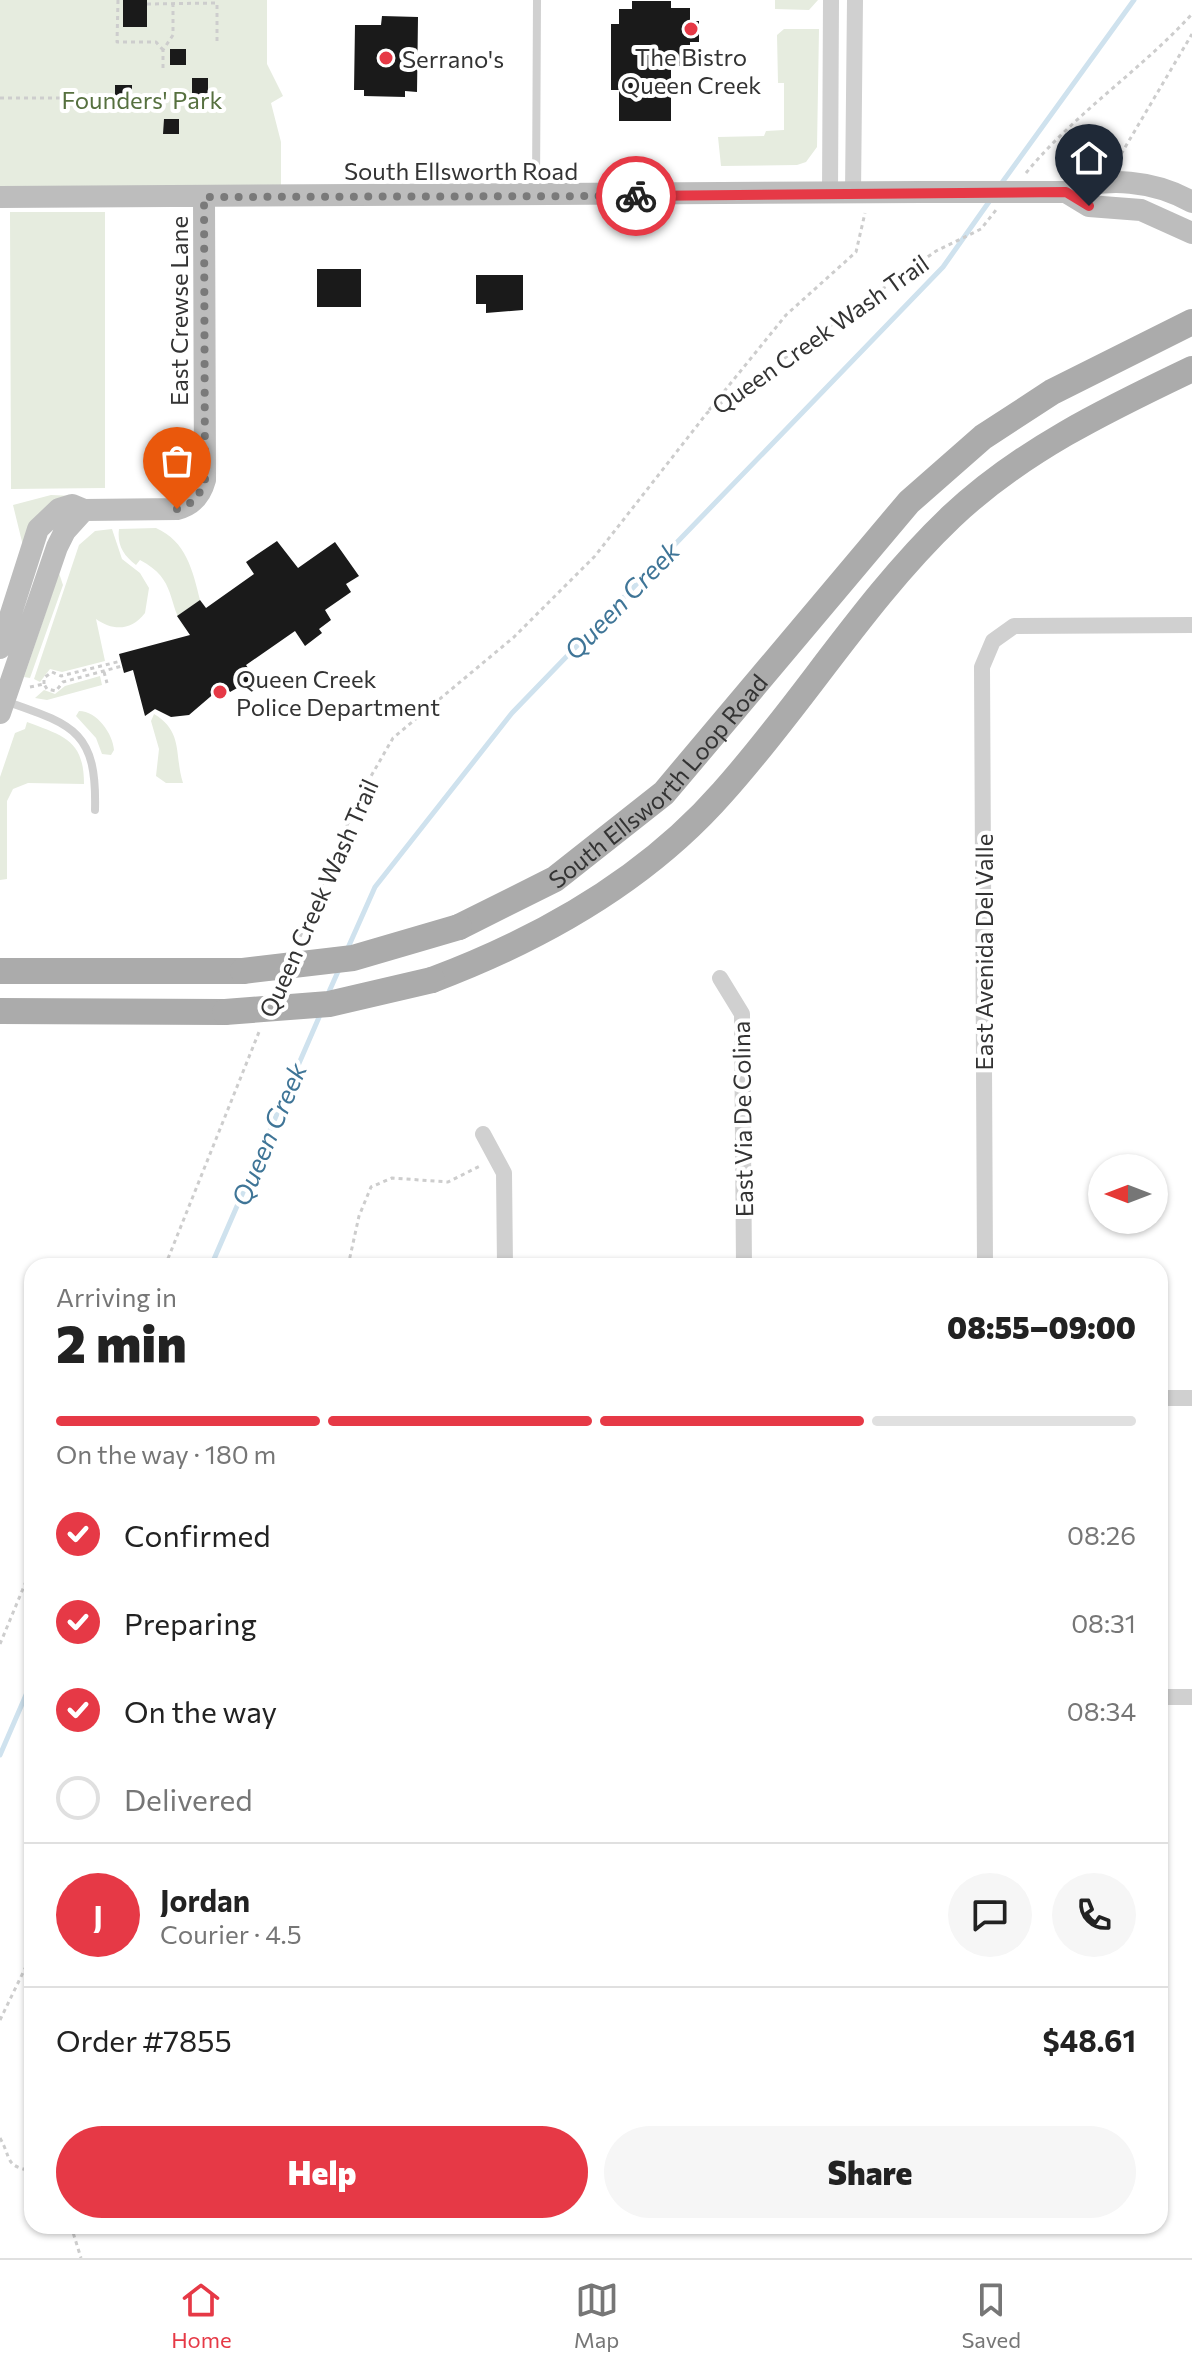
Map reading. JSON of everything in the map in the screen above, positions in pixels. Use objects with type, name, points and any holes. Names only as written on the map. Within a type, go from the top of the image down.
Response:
[{"type":"main road","name":"South Ellsworth Loop Road","points":[[0,971],[243,971],[353,958],[459,927],[555,879],[664,793],[909,502],[983,437],[1052,392],[1192,322]]},
{"type":"main road","name":"South Ellsworth Loop Road","points":[[0,1011],[225,1012],[329,1004],[432,980],[515,947],[551,928],[645,865],[723,792],[915,556],[951,518],[1042,447],[1192,369]]},
{"type":"street","points":[[830,193],[831,0]]},
{"type":"street","points":[[855,0],[861,193]]},
{"type":"street","name":"South Ellsworth Road","points":[[0,197],[1066,192],[1088,183],[1105,182],[1157,187],[1192,202]]},
{"type":"street","name":"South Ellsworth Road","points":[[1066,192],[1089,206],[1141,210],[1192,233]]},
{"type":"street","name":"East Crewse Lane","points":[[84,510],[177,509],[187,507],[201,493],[205,480],[204,197]]},
{"type":"street","points":[[0,648],[38,529],[59,509],[72,505],[84,510],[65,531],[57,547],[1,704]]},
{"type":"street","name":"East Avenida Del Valle","points":[[985,1258],[982,667],[993,641],[1014,626],[1192,625]]},
{"type":"street","name":"East Via De Colina","points":[[720,978],[742,1014],[744,1258]]},
{"type":"street","points":[[483,1134],[504,1173],[505,1258]]},
{"type":"street","points":[[1168,1398],[1192,1398]]},
{"type":"street","points":[[1168,1697],[1192,1697]]},
{"type":"lane","points":[[536,196],[537,0]]},
{"type":"lane","points":[[1,704],[57,720],[84,739],[96,777],[95,810]]},
{"type":"path","points":[[118,0],[117,42],[156,42],[163,50]]},
{"type":"path","points":[[163,68],[163,50],[173,35],[173,2]]},
{"type":"path","points":[[147,4],[217,2],[217,43]]},
{"type":"path","points":[[1018,184],[1086,109],[1162,46],[1192,14]]},
{"type":"path","points":[[1105,182],[1192,34]]},
{"type":"path","points":[[0,98],[65,98]]},
{"type":"path","points":[[707,413],[786,315],[856,252],[862,239],[861,193]]},
{"type":"path","name":"Queen Creek Wash Trail","points":[[294,951],[359,797],[393,738],[514,637],[595,556],[707,413],[936,251],[981,229],[1000,206]]},
{"type":"path","points":[[121,663],[103,671],[63,682],[56,691],[47,689],[44,684],[44,678],[52,672],[61,676],[121,663]]},
{"type":"path","points":[[103,671],[107,683]]},
{"type":"path","points":[[26,688],[44,684]]},
{"type":"path","name":"Queen Creek Wash Trail","points":[[168,1258],[262,1023]]},
{"type":"path","points":[[350,1258],[359,1216],[371,1187],[392,1178],[434,1184],[448,1182],[495,1156]]},
{"type":"path","points":[[0,1644],[24,1586]]},
{"type":"path","points":[[0,2020],[24,1970]]},
{"type":"path","points":[[0,2138],[9,2163],[24,2170]]},
{"type":"path","points":[[74,2234],[81,2258]]},
{"type":"green space","name":"Founders' Park","points":[[0,0],[267,0],[267,64],[283,96],[271,103],[281,142],[281,197],[0,197]]},
{"type":"green space","points":[[775,0],[818,0],[809,10],[775,9]]},
{"type":"green space","points":[[784,29],[819,29],[817,147],[806,162],[797,165],[721,166],[718,137],[764,136],[766,131],[784,130],[784,83],[778,83],[777,35]]},
{"type":"green space","points":[[10,212],[105,212],[105,488],[11,489]]},
{"type":"green space","points":[[51,495],[74,496],[24,550],[13,505]]},
{"type":"green space","points":[[156,528],[175,541],[187,558],[200,600],[178,616],[170,592],[160,576],[140,560],[136,565],[120,545],[119,529]]},
{"type":"green space","points":[[112,529],[122,559],[140,573],[149,588],[145,613],[134,623],[122,627],[109,626],[96,619],[105,661],[62,672],[50,669],[40,682],[34,679],[79,545],[95,531]]},
{"type":"green space","points":[[59,573],[63,585],[30,678],[24,677]]},
{"type":"green space","points":[[100,676],[102,685],[47,700],[35,698],[44,690],[55,694],[65,686]]},
{"type":"green space","points":[[79,711],[92,715],[103,724],[113,744],[111,755],[102,754],[96,738],[76,716]]},
{"type":"green space","points":[[154,714],[170,728],[174,736],[183,783],[166,783],[156,776],[159,749],[151,721]]},
{"type":"green space","points":[[27,722],[52,731],[76,749],[84,784],[28,783],[13,789],[7,801],[7,879],[0,880],[0,777],[15,733],[25,729]]},
{"type":"building","points":[[123,0],[147,0],[147,27],[123,27]]},
{"type":"building","points":[[632,1],[671,1],[671,8],[690,8],[690,21],[699,21],[699,42],[690,42],[690,66],[671,66],[671,121],[619,121],[619,90],[611,90],[611,24],[619,24],[619,9],[632,9]]},
{"type":"building","name":"Serrano's","points":[[382,16],[418,17],[417,92],[405,91],[405,97],[364,96],[364,90],[354,90],[355,25],[381,25]]},
{"type":"building","points":[[170,49],[186,49],[186,65],[170,65]]},
{"type":"building","points":[[192,78],[208,78],[208,109],[192,109]]},
{"type":"building","points":[[115,85],[132,85],[132,101],[115,101]]},
{"type":"building","points":[[164,119],[179,119],[179,134],[163,134]]},
{"type":"building","points":[[317,269],[361,269],[361,307],[317,307]]},
{"type":"building","points":[[476,275],[523,275],[523,310],[486,313],[486,304],[476,304]]},
{"type":"building","points":[[277,541],[298,568],[335,542],[359,576],[346,584],[351,592],[325,610],[331,620],[319,629],[322,633],[305,646],[295,631],[246,665],[255,678],[230,692],[224,685],[189,715],[171,717],[155,709],[145,716],[133,670],[124,673],[119,654],[190,635],[177,616],[200,600],[206,608],[254,574],[246,562]]},
{"type":"waterway","name":"Queen Creek","points":[[1001,184],[1134,0]]},
{"type":"waterway","name":"Queen Creek","points":[[347,950],[375,887],[512,713],[943,267],[991,199]]},
{"type":"waterway","name":"Queen Creek","points":[[328,994],[340,967]]},
{"type":"waterway","name":"Queen Creek","points":[[214,1258],[320,1015]]},
{"type":"waterway","name":"Queen Creek","points":[[0,1755],[24,1700]]},
{"type":"way so far","points":[[177,509],[187,507],[201,493],[205,480],[204,197],[636,196]]},
{"type":"place","name":"The Bistro Queen Creek","points":[[691,29]]},
{"type":"place","name":"Serrano's","points":[[386,58]]},
{"type":"place","name":"Queen Creek Police Department","points":[[220,692]]},
{"type":"route","points":[[636,196],[1066,192],[1089,206]]}]
